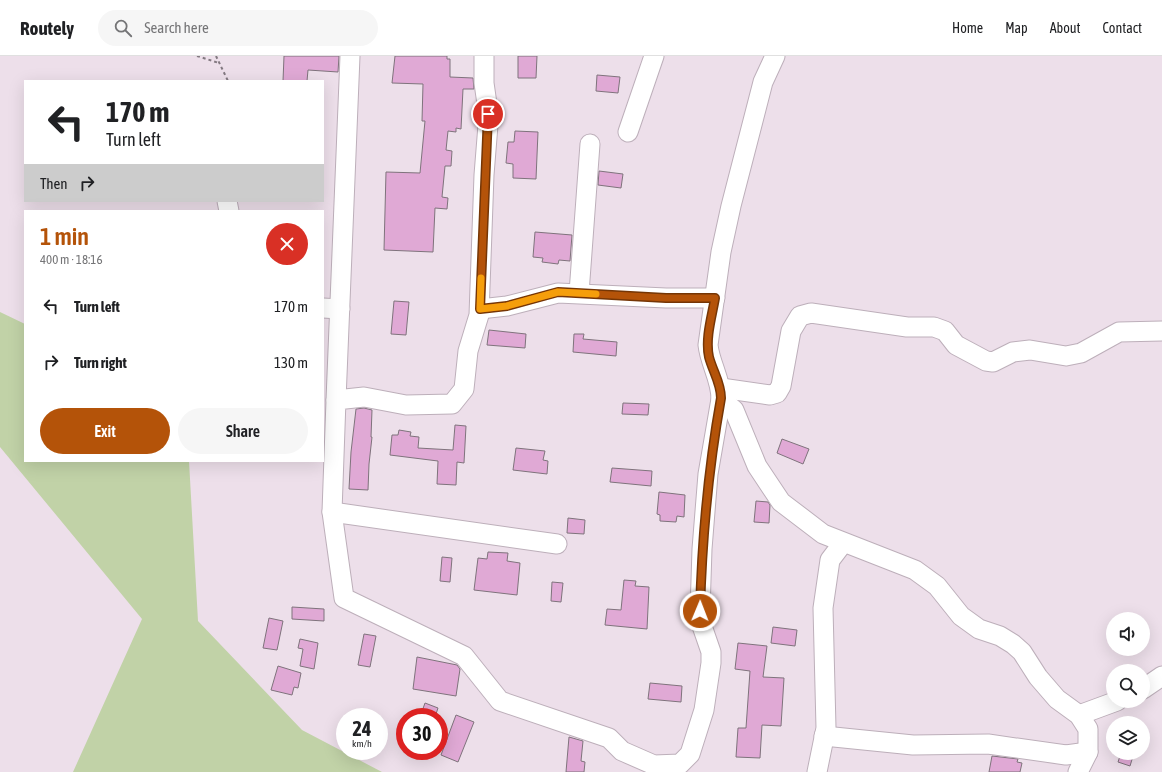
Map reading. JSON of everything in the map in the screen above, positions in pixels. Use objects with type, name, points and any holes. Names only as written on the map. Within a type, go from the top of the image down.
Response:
[{"type":"street","points":[[350,56],[331,309],[336,400],[332,512],[344,598],[464,656],[500,701],[609,738],[622,751],[654,765],[680,764],[690,754],[704,710],[711,663],[711,652],[702,626],[700,611],[702,548],[708,474],[721,393]]},
{"type":"street","points":[[336,400],[364,397],[406,405],[452,404],[464,389],[468,351],[480,309],[484,176],[488,124],[484,83],[484,56]]},
{"type":"street","points":[[628,132],[654,56]]},
{"type":"street","points":[[775,56],[763,82],[730,206],[721,252],[708,344],[709,357],[721,393],[734,410],[757,466],[781,502],[823,534],[915,570],[937,586],[961,616],[978,629],[1000,636],[1022,652],[1038,677],[1057,698],[1079,715],[1088,729],[1088,752],[1078,772]]},
{"type":"street","points":[[579,292],[590,144]]},
{"type":"street","points":[[480,309],[507,306],[558,292],[666,298],[715,298]]},
{"type":"street","points":[[721,393],[777,393],[781,386],[791,330],[800,316],[811,313],[907,327],[934,327],[945,331],[956,345],[986,361],[993,362],[1013,352],[1030,350],[1066,356],[1081,353],[1119,332],[1162,331]]},
{"type":"street","points":[[332,512],[557,544]]},
{"type":"street","points":[[817,772],[826,728],[823,608],[830,560],[843,542]]},
{"type":"street","points":[[1150,684],[1162,676]]},
{"type":"street","points":[[1079,715],[1106,705]]},
{"type":"street","points":[[824,736],[914,746],[988,744],[1066,755],[1088,752]]},
{"type":"path","points":[[197,56],[219,64]]},
{"type":"path","points":[[216,56],[227,80]]},
{"type":"green space","points":[[0,312],[24,324],[24,462],[189,462],[198,621],[302,730],[336,748],[336,760],[359,760],[382,772],[73,772],[142,619],[0,447]]},
{"type":"building","points":[[284,56],[339,56],[338,72],[308,70],[307,80],[283,80]]},
{"type":"building","points":[[395,56],[447,56],[447,59],[450,59],[450,77],[473,78],[474,89],[463,89],[461,129],[456,128],[456,132],[448,131],[446,150],[452,151],[451,166],[445,166],[442,197],[448,198],[447,209],[435,208],[433,252],[384,250],[386,172],[420,173],[425,121],[422,121],[423,84],[392,83]]},
{"type":"building","points":[[518,56],[537,56],[536,78],[518,78]]},
{"type":"building","points":[[597,75],[620,77],[618,93],[596,91]]},
{"type":"building","points":[[515,131],[538,132],[536,179],[513,178],[513,164],[506,163],[508,142],[514,142]]},
{"type":"building","points":[[599,171],[623,174],[621,188],[598,185]]},
{"type":"building","points":[[535,232],[572,235],[570,261],[559,260],[558,264],[542,262],[543,258],[533,257]]},
{"type":"building","points":[[394,301],[409,302],[406,335],[391,334]]},
{"type":"building","points":[[489,330],[526,334],[525,348],[487,345]]},
{"type":"building","points":[[574,334],[584,334],[583,339],[617,342],[616,356],[573,352]]},
{"type":"building","points":[[623,403],[649,404],[648,415],[622,414]]},
{"type":"building","points":[[364,408],[372,410],[372,437],[368,490],[349,489],[351,452],[356,409]]},
{"type":"building","points":[[455,425],[466,426],[464,463],[457,462],[456,485],[437,484],[438,461],[390,455],[392,435],[398,435],[399,430],[411,432],[410,436],[419,437],[418,448],[453,450]]},
{"type":"building","points":[[782,439],[809,449],[803,464],[777,453]]},
{"type":"building","points":[[516,448],[545,451],[543,460],[548,461],[547,474],[513,470]]},
{"type":"building","points":[[612,468],[652,471],[651,486],[610,482]]},
{"type":"building","points":[[659,492],[685,495],[684,517],[677,516],[676,522],[660,521],[660,515],[657,514]]},
{"type":"building","points":[[756,501],[768,502],[770,505],[769,523],[754,522]]},
{"type":"building","points":[[568,518],[585,520],[584,534],[567,533]]},
{"type":"building","points":[[488,552],[508,553],[507,561],[520,563],[517,595],[474,590],[478,558],[487,559]]},
{"type":"building","points":[[442,557],[452,558],[450,582],[440,581]]},
{"type":"building","points":[[624,580],[636,581],[635,586],[649,587],[647,629],[605,625],[607,609],[621,610]]},
{"type":"building","points":[[552,582],[563,583],[561,602],[551,601]]},
{"type":"building","points":[[292,607],[324,609],[324,621],[292,619]]},
{"type":"building","points":[[269,618],[283,621],[277,650],[263,648]]},
{"type":"building","points":[[773,627],[797,630],[795,646],[771,643]]},
{"type":"building","points":[[364,634],[376,636],[370,667],[358,665]]},
{"type":"building","points":[[300,639],[318,643],[314,669],[300,666],[303,649],[298,648]]},
{"type":"building","points":[[738,643],[767,646],[763,677],[784,678],[781,726],[762,725],[760,758],[736,757],[738,728],[746,728],[750,671],[735,669]]},
{"type":"building","points":[[417,657],[457,665],[460,669],[456,696],[413,689]]},
{"type":"building","points":[[278,666],[301,673],[298,688],[294,687],[292,695],[271,690]]},
{"type":"building","points":[[650,683],[682,686],[681,702],[648,699]]},
{"type":"building","points":[[425,703],[438,708],[423,708]]},
{"type":"building","points":[[456,715],[474,722],[458,762],[448,758],[448,736]]},
{"type":"building","points":[[569,737],[583,741],[581,761],[585,762],[584,772],[566,772]]},
{"type":"building","points":[[992,756],[1018,759],[1017,762],[1022,763],[1020,772],[989,772]]},
{"type":"building","points":[[1119,760],[1132,760],[1130,766],[1118,762]]},
{"type":"slow traffic","points":[[481,278],[480,309],[493,309],[507,306],[558,292],[596,294]]},
{"type":"route","points":[[488,114],[484,176],[480,309],[493,309],[507,306],[558,292],[666,298],[715,298],[708,344],[709,357],[721,388],[721,398],[708,474],[702,548],[700,611]]}]
